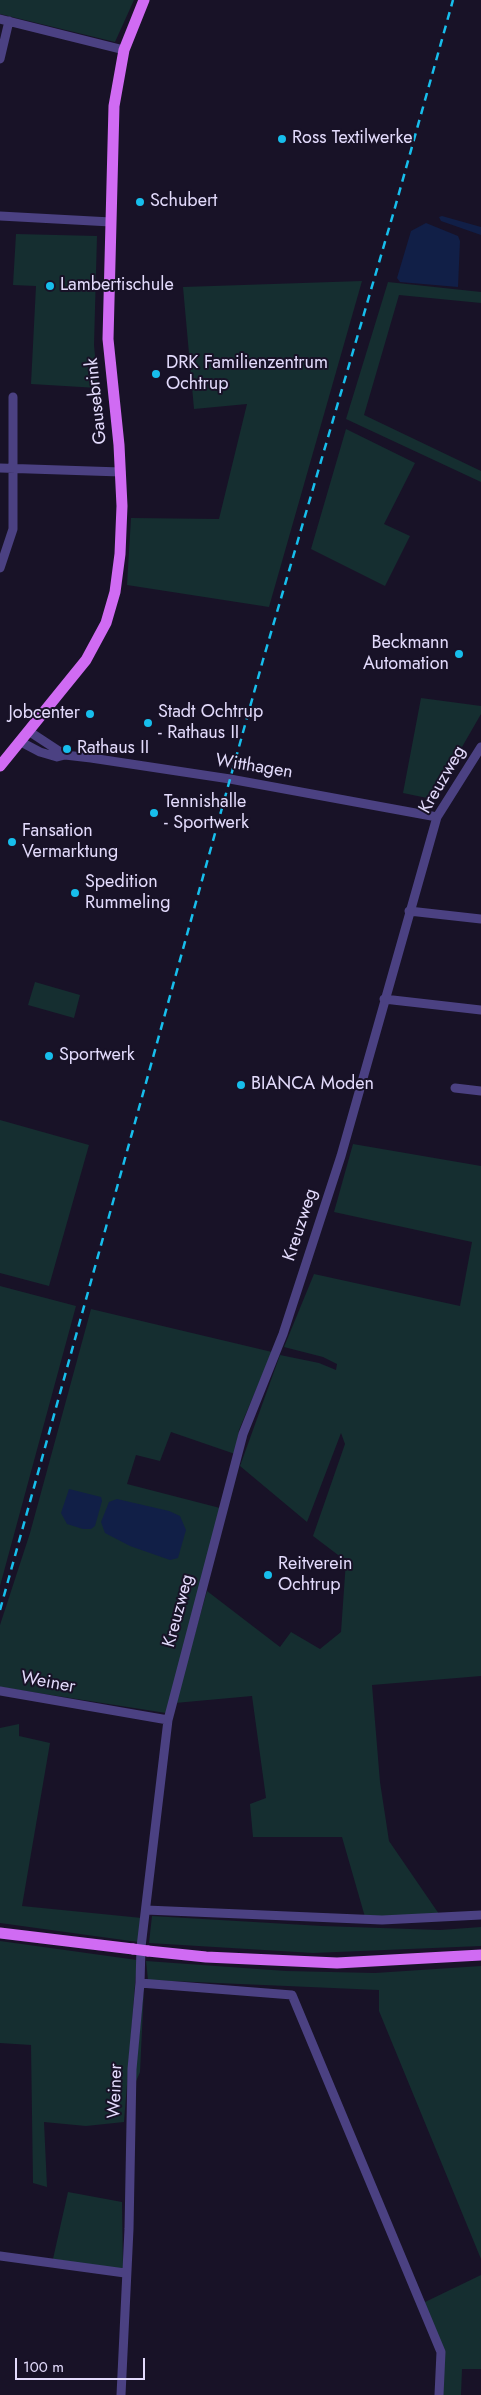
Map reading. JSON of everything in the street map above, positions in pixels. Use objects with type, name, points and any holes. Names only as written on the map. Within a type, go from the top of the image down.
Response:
[{"type":"main road","name":"Gausebrink","points":[[0,766],[30,732],[86,660],[109,616],[115,592],[120,554],[121,472],[108,339],[114,106],[124,50],[144,0]]},
{"type":"main road","points":[[0,1933],[206,1958],[337,1963],[481,1956]]},
{"type":"street","points":[[0,59],[5,20],[124,50]]},
{"type":"street","points":[[0,215],[111,222]]},
{"type":"street","points":[[0,568],[12,528],[13,397]]},
{"type":"street","points":[[0,468],[121,472]]},
{"type":"street","name":"Witthagen","points":[[30,732],[66,755]]},
{"type":"street","name":"Witthagen","points":[[21,742],[45,754],[58,757],[66,755],[230,779],[437,817]]},
{"type":"street","name":"Kreuzweg","points":[[168,1720],[243,1434],[292,1310],[340,1156],[437,817],[481,747]]},
{"type":"street","points":[[409,910],[481,920]]},
{"type":"street","points":[[384,999],[481,1010]]},
{"type":"street","points":[[454,1088],[481,1091]]},
{"type":"street","name":"Weiner","points":[[0,1691],[168,1720],[141,1947],[140,1984],[132,2069],[121,2395]]},
{"type":"street","points":[[146,1910],[382,1920],[481,1915]]},
{"type":"street","points":[[140,1984],[292,1995],[441,2352],[439,2395]]},
{"type":"street","points":[[0,2256],[125,2273]]},
{"type":"green space","points":[[0,0],[134,0],[115,42],[0,14]]},
{"type":"green space","name":"Lambertischule","points":[[16,234],[97,236],[94,345],[98,388],[31,384],[36,286],[13,285]]},
{"type":"green space","points":[[362,281],[269,607],[127,585],[131,518],[219,519],[247,404],[194,409],[183,287]]},
{"type":"green space","points":[[388,282],[481,292],[481,303],[399,295],[364,415],[481,471],[481,482],[346,419]]},
{"type":"green space","points":[[346,429],[415,463],[384,524],[410,536],[385,586],[311,549]]},
{"type":"green space","points":[[421,698],[481,706],[481,714],[432,799],[403,793]]},
{"type":"green space","points":[[35,982],[80,995],[74,1018],[28,1005]]},
{"type":"green space","points":[[0,1120],[89,1145],[49,1286],[0,1273]]},
{"type":"green space","points":[[353,1144],[481,1166],[481,1676],[372,1685],[380,1782],[389,1841],[439,1914],[365,1917],[342,1837],[253,1837],[250,1804],[266,1798],[252,1696],[175,1703],[207,1591],[280,1647],[291,1632],[320,1649],[341,1632],[346,1561],[313,1536],[345,1444],[341,1433],[307,1522],[240,1466],[280,1355],[319,1363],[336,1370],[337,1364],[323,1357],[284,1347],[314,1274],[460,1306],[472,1242],[334,1212]]},
{"type":"green space","points":[[0,1286],[76,1306],[0,1586]]},
{"type":"green space","points":[[91,1309],[272,1352],[239,1430],[235,1454],[171,1432],[160,1461],[136,1455],[127,1484],[220,1508],[166,1713],[0,1687],[0,1625],[30,1533]]},
{"type":"green space","points":[[19,1724],[19,1736],[50,1743],[22,1906],[142,1918],[138,1942],[0,1923],[0,1728]]},
{"type":"green space","points":[[152,1916],[322,1926],[440,1930],[481,1927],[481,1946],[313,1953],[149,1943]]},
{"type":"green space","points":[[0,1941],[137,1960],[124,2122],[86,2126],[44,2122],[47,2187],[33,2183],[31,2045],[0,2043]]},
{"type":"green space","points":[[146,1961],[286,1971],[375,1973],[481,1966],[481,2259],[379,2011],[379,1990],[148,1980]]},
{"type":"green space","points":[[144,1988],[140,2072],[134,2086]]},
{"type":"green space","points":[[68,2192],[122,2202],[123,2270],[53,2259]]},
{"type":"green space","points":[[481,2275],[481,2369],[462,2369],[461,2395],[436,2395],[444,2355],[423,2303]]},
{"type":"water","points":[[442,216],[481,227],[481,235],[441,221],[439,217]]},
{"type":"water","points":[[426,223],[458,236],[460,241],[458,287],[400,282],[397,278],[411,231]]},
{"type":"water","points":[[69,1489],[101,1497],[102,1501],[95,1526],[91,1529],[83,1529],[67,1524],[61,1513]]},
{"type":"water","points":[[117,1499],[169,1511],[180,1516],[186,1530],[178,1558],[170,1560],[130,1546],[105,1533],[101,1522],[109,1502]]},
{"type":"railway","points":[[0,1610],[263,660],[394,211],[453,0]]},
{"type":"place","name":"Ross Textilwerke","points":[[282,139]]},
{"type":"place","name":"Schubert","points":[[140,202]]},
{"type":"place","name":"Lambertischule","points":[[50,286]]},
{"type":"place","name":"DRK Familienzentrum Ochtrup","points":[[156,374]]},
{"type":"place","name":"Beckmann Automation","points":[[459,654]]},
{"type":"place","name":"Jobcenter","points":[[90,714]]},
{"type":"place","name":"Stadt Ochtrup - Rathaus II","points":[[148,723]]},
{"type":"place","name":"Rathaus II","points":[[67,749]]},
{"type":"place","name":"Tennishalle - Sportwerk","points":[[154,813]]},
{"type":"place","name":"Fansation Vermarktung","points":[[12,842]]},
{"type":"place","name":"Spedition Rummeling","points":[[75,893]]},
{"type":"place","name":"Sportwerk","points":[[49,1056]]},
{"type":"place","name":"BIANCA Moden","points":[[241,1085]]},
{"type":"place","name":"Reitverein Ochtrup","points":[[268,1575]]}]
